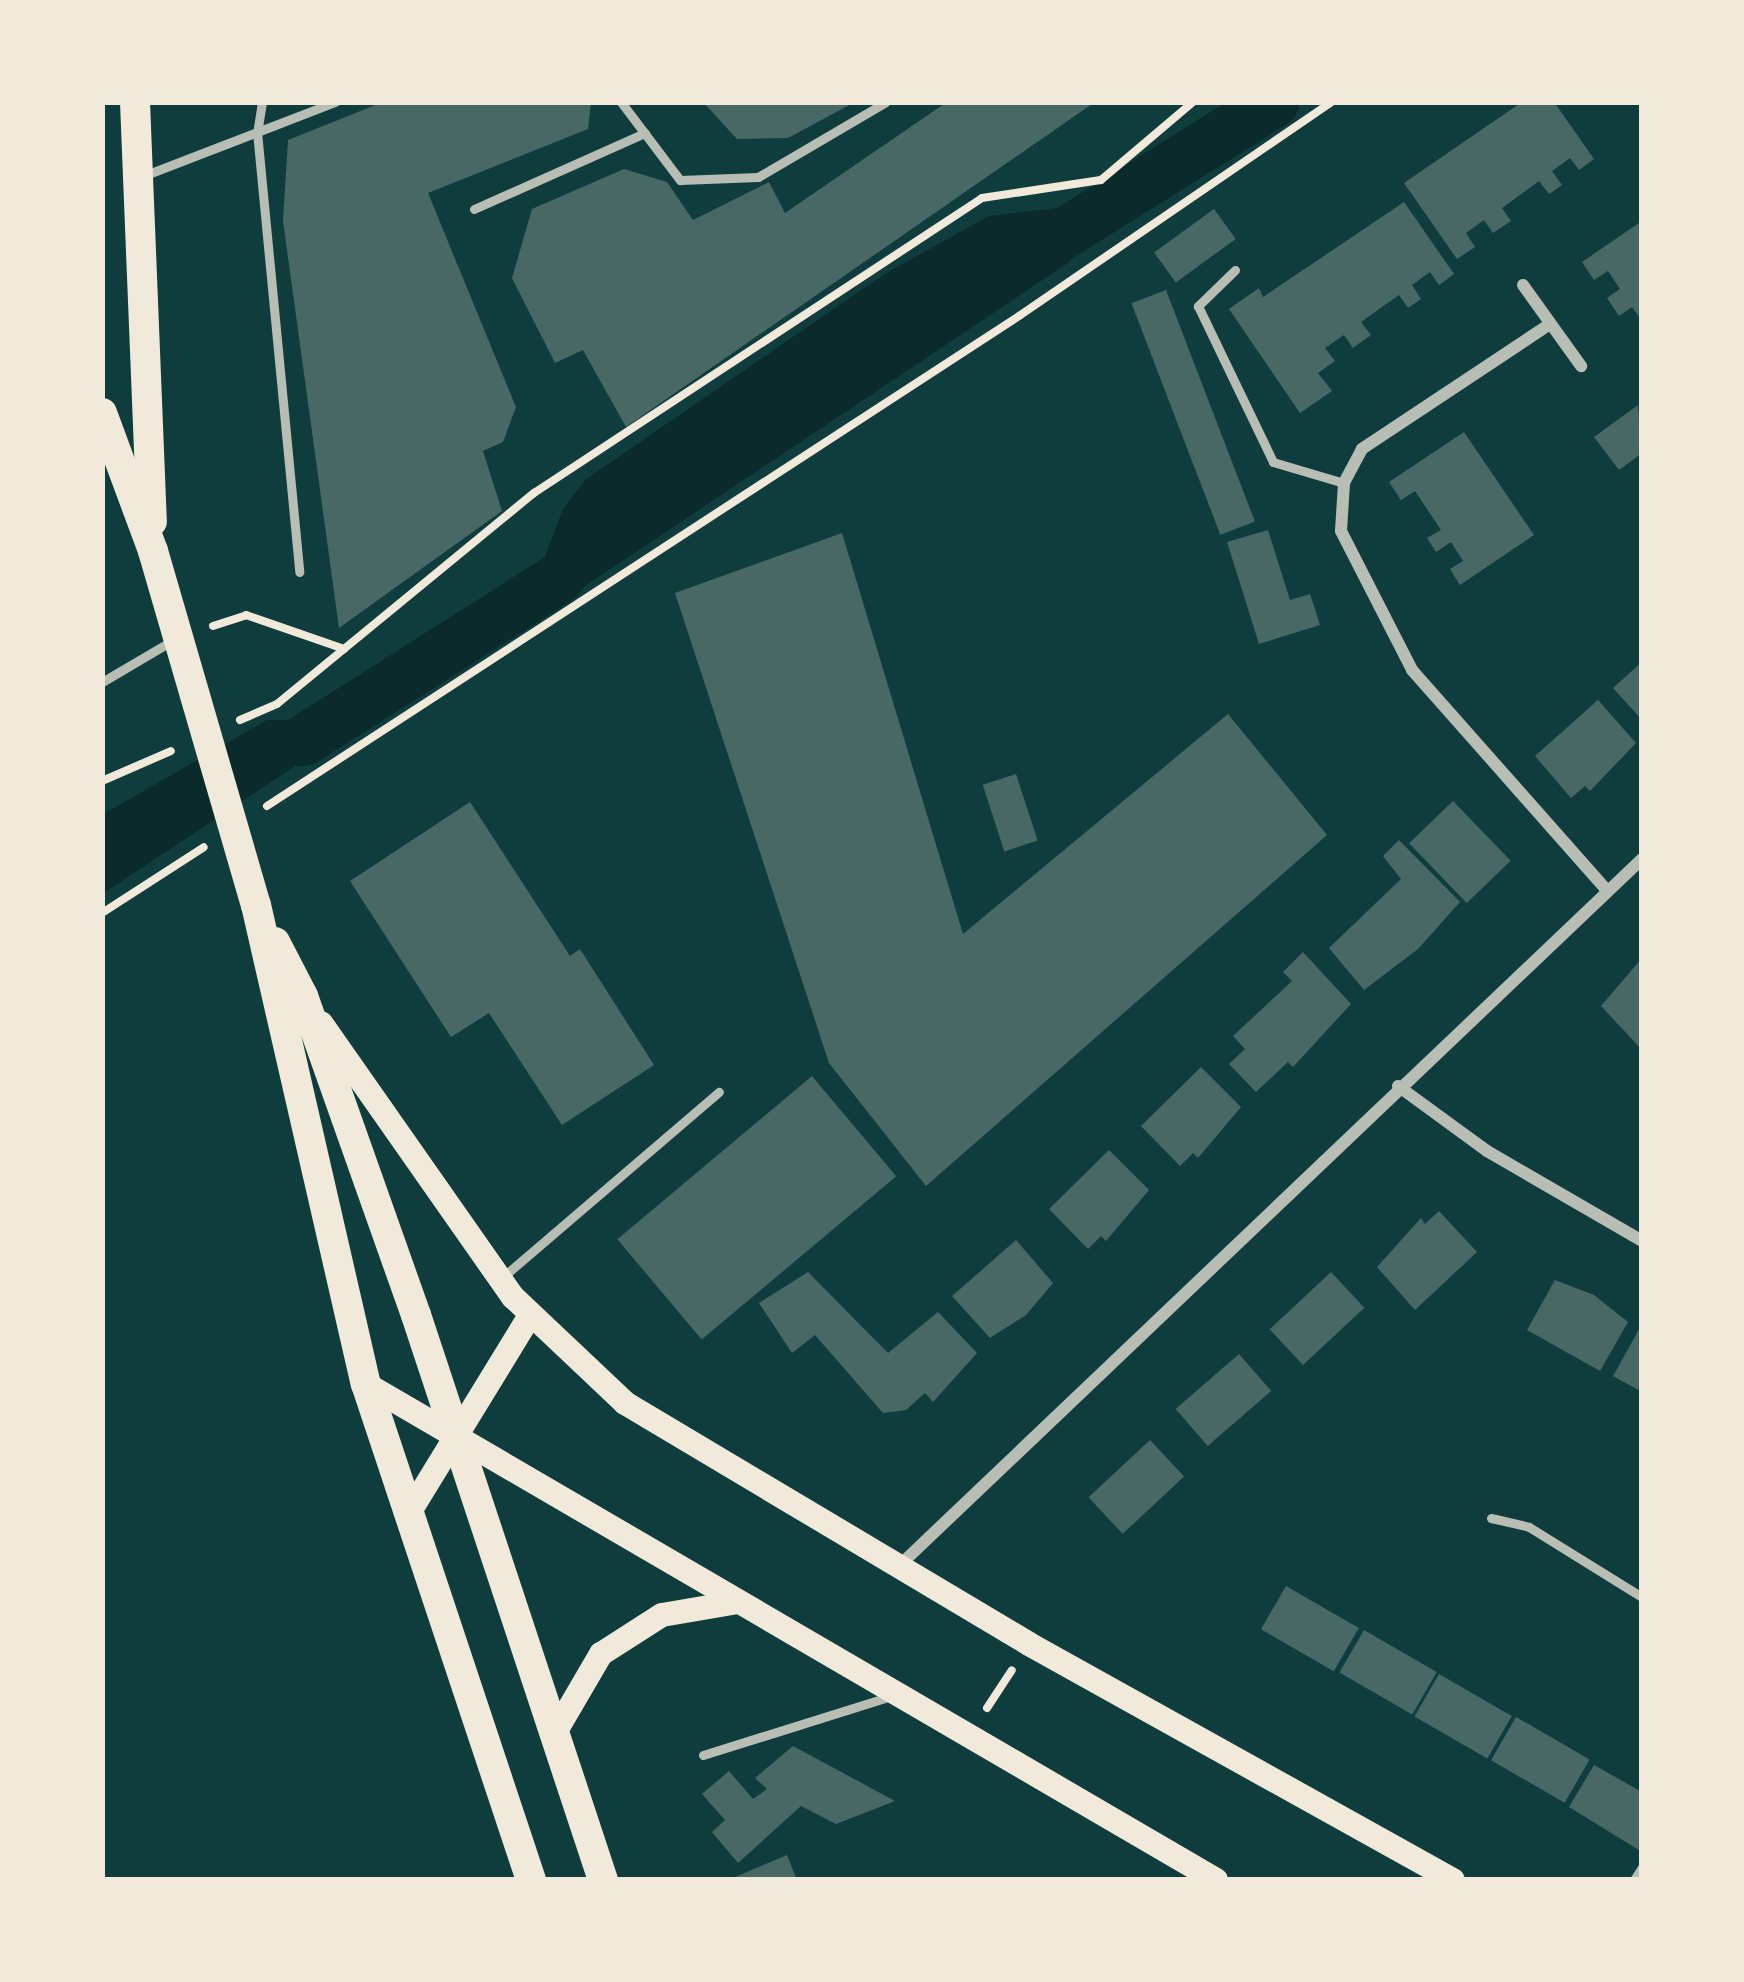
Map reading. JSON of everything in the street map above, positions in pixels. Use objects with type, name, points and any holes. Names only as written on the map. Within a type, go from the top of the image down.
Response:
[{"type":"main road","points":[[135,102],[153,551]]},
{"type":"main road","points":[[102,413],[110,460],[153,551],[229,834],[256,905],[303,996],[500,1279],[531,1314],[625,1403],[1029,1644],[1453,1880]]},
{"type":"main road","points":[[256,905],[366,1384],[532,1880]]},
{"type":"main road","points":[[303,996],[457,1437],[603,1880]]},
{"type":"main road","points":[[409,1513],[531,1314]]},
{"type":"main road","points":[[366,1384],[1216,1880]]},
{"type":"main road","points":[[553,1736],[601,1654],[662,1615],[738,1602]]},
{"type":"street","points":[[1523,285],[1581,366]]},
{"type":"street","points":[[1550,325],[1362,449],[1344,483],[1341,531],[1412,670],[1606,889]]},
{"type":"street","points":[[900,1565],[1398,1086],[1642,859]]},
{"type":"street","points":[[1398,1086],[1487,1151],[1642,1241]]},
{"type":"lane","points":[[262,102],[256,132],[299,572]]},
{"type":"lane","points":[[138,178],[335,102]]},
{"type":"lane","points":[[621,102],[680,180],[758,177],[886,102]]},
{"type":"lane","points":[[474,209],[645,133]]},
{"type":"lane","points":[[1234,270],[1198,306],[1273,462],[1344,483]]},
{"type":"lane","points":[[102,682],[178,638]]},
{"type":"lane","points":[[1627,871],[1642,879]]},
{"type":"lane","points":[[500,1279],[719,1092]]},
{"type":"lane","points":[[1491,1519],[1529,1527],[1642,1597]]},
{"type":"lane","points":[[703,1755],[899,1693]]},
{"type":"lane","points":[[1634,1880],[1642,1867]]},
{"type":"path","points":[[233,723],[278,704],[534,493],[982,198],[1101,180],[1192,102]]},
{"type":"path","points":[[102,913],[1019,316],[1331,102]]},
{"type":"path","points":[[178,638],[246,615],[344,649]]},
{"type":"path","points":[[102,781],[190,742]]},
{"type":"path","points":[[971,1734],[1029,1644]]},
{"type":"water","points":[[1124,200],[1068,263],[573,594],[506,616],[536,580],[563,509],[585,480],[883,275],[989,216]]},
{"type":"water","points":[[365,705],[300,763],[102,894],[102,815],[267,720],[311,720]]},
{"type":"building","points":[[383,102],[591,102],[588,129],[428,193],[516,407],[503,442],[483,451],[502,511],[339,628],[283,221],[288,140]]},
{"type":"building","points":[[703,102],[855,102],[788,138],[737,139]]},
{"type":"building","points":[[947,102],[1095,102],[626,427],[583,350],[555,363],[512,278],[532,209],[624,169],[667,182],[693,220],[769,182],[785,213]]},
{"type":"building","points":[[1522,102],[1554,102],[1594,159],[1579,170],[1570,158],[1552,171],[1562,185],[1549,194],[1539,181],[1502,208],[1511,221],[1493,233],[1484,220],[1466,233],[1475,247],[1457,259],[1404,183]]},
{"type":"building","points":[[1404,202],[1454,274],[1439,285],[1430,272],[1412,285],[1421,299],[1408,308],[1399,295],[1361,322],[1371,335],[1353,348],[1344,335],[1325,348],[1335,361],[1318,373],[1332,391],[1300,413],[1229,309],[1259,288],[1263,297]]},
{"type":"building","points":[[1214,209],[1236,239],[1176,282],[1154,252]]},
{"type":"building","points":[[1642,221],[1642,321],[1632,307],[1619,316],[1607,298],[1620,289],[1608,271],[1594,280],[1582,262]]},
{"type":"building","points":[[1166,290],[1255,522],[1220,535],[1131,303]]},
{"type":"building","points":[[1638,405],[1642,453],[1619,470],[1594,437]]},
{"type":"building","points":[[1464,432],[1534,535],[1460,585],[1450,569],[1463,561],[1451,542],[1436,552],[1427,538],[1441,530],[1415,491],[1401,500],[1389,482]]},
{"type":"building","points":[[1268,530],[1290,600],[1310,594],[1320,625],[1259,644],[1227,542]]},
{"type":"building","points":[[842,533],[963,934],[1228,714],[1327,835],[926,1186],[829,1063],[675,593]]},
{"type":"building","points":[[1642,662],[1642,720],[1613,688]]},
{"type":"building","points":[[1598,700],[1636,743],[1590,791],[1585,786],[1571,798],[1535,756]]},
{"type":"building","points":[[1016,774],[1038,841],[1004,851],[983,785]]},
{"type":"building","points":[[1453,801],[1511,861],[1467,903],[1409,843]]},
{"type":"building","points":[[470,802],[570,956],[580,949],[654,1065],[562,1125],[489,1013],[451,1037],[350,881]]},
{"type":"building","points":[[1399,840],[1460,902],[1418,949],[1364,990],[1329,948],[1401,879],[1383,856]]},
{"type":"building","points":[[1303,952],[1351,1004],[1293,1067],[1288,1062],[1256,1092],[1229,1064],[1245,1049],[1233,1036],[1292,981],[1283,972]]},
{"type":"building","points":[[1642,958],[1642,1050],[1601,1006]]},
{"type":"building","points":[[1201,1067],[1241,1107],[1198,1158],[1193,1153],[1180,1166],[1141,1126]]},
{"type":"building","points":[[812,1076],[896,1176],[702,1340],[617,1239]]},
{"type":"building","points":[[1109,1150],[1149,1190],[1106,1241],[1101,1236],[1088,1249],[1049,1209]]},
{"type":"building","points":[[1439,1211],[1477,1252],[1415,1310],[1377,1267],[1421,1218],[1425,1224]]},
{"type":"building","points":[[1016,1240],[1053,1283],[1026,1315],[990,1338],[952,1296]]},
{"type":"building","points":[[808,1272],[888,1353],[938,1312],[977,1353],[933,1402],[925,1393],[906,1410],[883,1413],[815,1335],[792,1353],[759,1303]]},
{"type":"building","points":[[1331,1272],[1364,1308],[1303,1365],[1270,1329]]},
{"type":"building","points":[[1555,1280],[1594,1295],[1628,1322],[1600,1371],[1527,1330]]},
{"type":"building","points":[[1642,1324],[1642,1392],[1613,1376]]},
{"type":"building","points":[[1239,1354],[1271,1391],[1208,1446],[1176,1409]]},
{"type":"building","points":[[1150,1440],[1184,1477],[1123,1534],[1089,1497]]},
{"type":"building","points":[[1286,1586],[1359,1628],[1334,1671],[1261,1629]]},
{"type":"building","points":[[1364,1630],[1437,1672],[1412,1714],[1340,1672]]},
{"type":"building","points":[[1439,1674],[1512,1716],[1487,1758],[1414,1716]]},
{"type":"building","points":[[1516,1717],[1590,1760],[1565,1803],[1491,1760]]},
{"type":"building","points":[[793,1746],[895,1801],[836,1824],[801,1806],[738,1863],[712,1832],[725,1820],[702,1794],[729,1771],[753,1799],[767,1789],[755,1778]]},
{"type":"building","points":[[1594,1765],[1642,1792],[1642,1852],[1569,1807]]},
{"type":"building","points":[[787,1855],[797,1880],[728,1880]]},
{"type":"waterway","points":[[1064,233],[1273,102]]},
{"type":"waterway","points":[[303,740],[560,577]]}]
